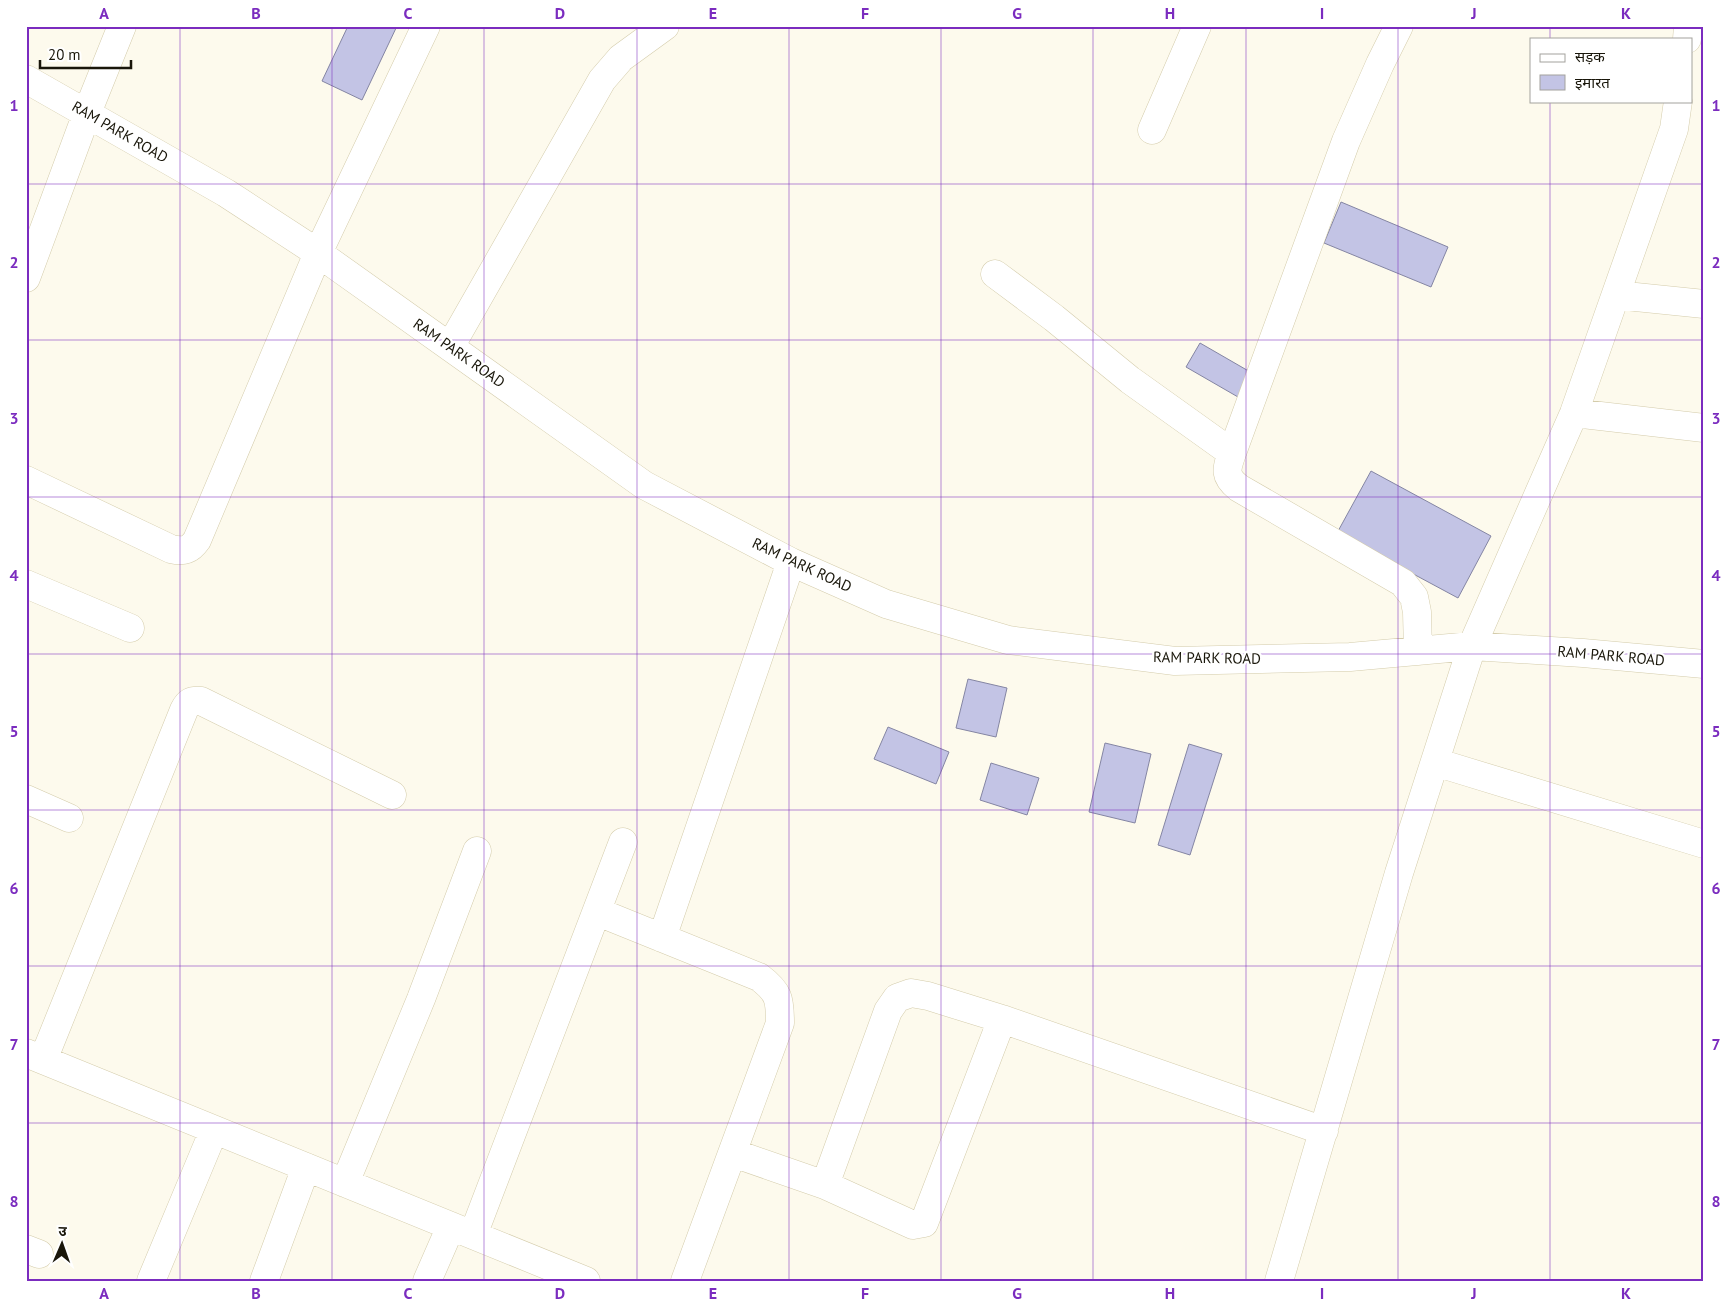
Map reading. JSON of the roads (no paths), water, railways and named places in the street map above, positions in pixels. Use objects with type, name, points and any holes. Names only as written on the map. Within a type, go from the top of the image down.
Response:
[{"type":"street","points":[[26,278],[87,113],[122,26]]},
{"type":"street","points":[[26,480],[171,549],[182,552],[191,548],[197,540],[318,254],[426,26]]},
{"type":"street","points":[[450,347],[602,80],[621,58],[665,26]]},
{"type":"street","points":[[1152,130],[1197,26]]},
{"type":"street","points":[[1399,26],[1346,141],[1232,453],[1227,467],[1227,474],[1235,484],[1403,583],[1414,597],[1417,612],[1418,651]]},
{"type":"street","name":"RAM PARK ROAD","points":[[26,79],[226,193],[318,254],[644,485],[791,562],[886,604],[1008,640],[1175,660],[1350,657],[1472,646],[1704,664]]},
{"type":"street","points":[[1279,1281],[1400,874],[1472,646],[1574,412],[1674,129],[1678,102]]},
{"type":"street","points":[[995,274],[1054,318],[1130,380],[1232,453]]},
{"type":"street","points":[[1616,295],[1704,304]]},
{"type":"street","points":[[1574,412],[1704,428]]},
{"type":"street","points":[[662,938],[791,562]]},
{"type":"street","points":[[26,584],[130,628]]},
{"type":"street","points":[[392,795],[201,701],[193,700],[188,703],[34,1057],[586,1281]]},
{"type":"street","points":[[1435,762],[1704,844]]},
{"type":"street","points":[[26,799],[69,818]]},
{"type":"street","points":[[427,1281],[462,1231],[598,912],[623,842]]},
{"type":"street","points":[[345,1183],[421,999],[477,851]]},
{"type":"street","points":[[598,912],[758,977],[771,986],[780,1002],[780,1023],[685,1281]]},
{"type":"street","points":[[825,1185],[888,1011],[897,998],[911,994],[928,996],[1002,1019],[1324,1131]]},
{"type":"street","points":[[733,1153],[825,1185],[913,1226],[924,1223],[1002,1019]]},
{"type":"street","points":[[151,1281],[214,1130]]},
{"type":"street","points":[[264,1281],[306,1167]]}]
